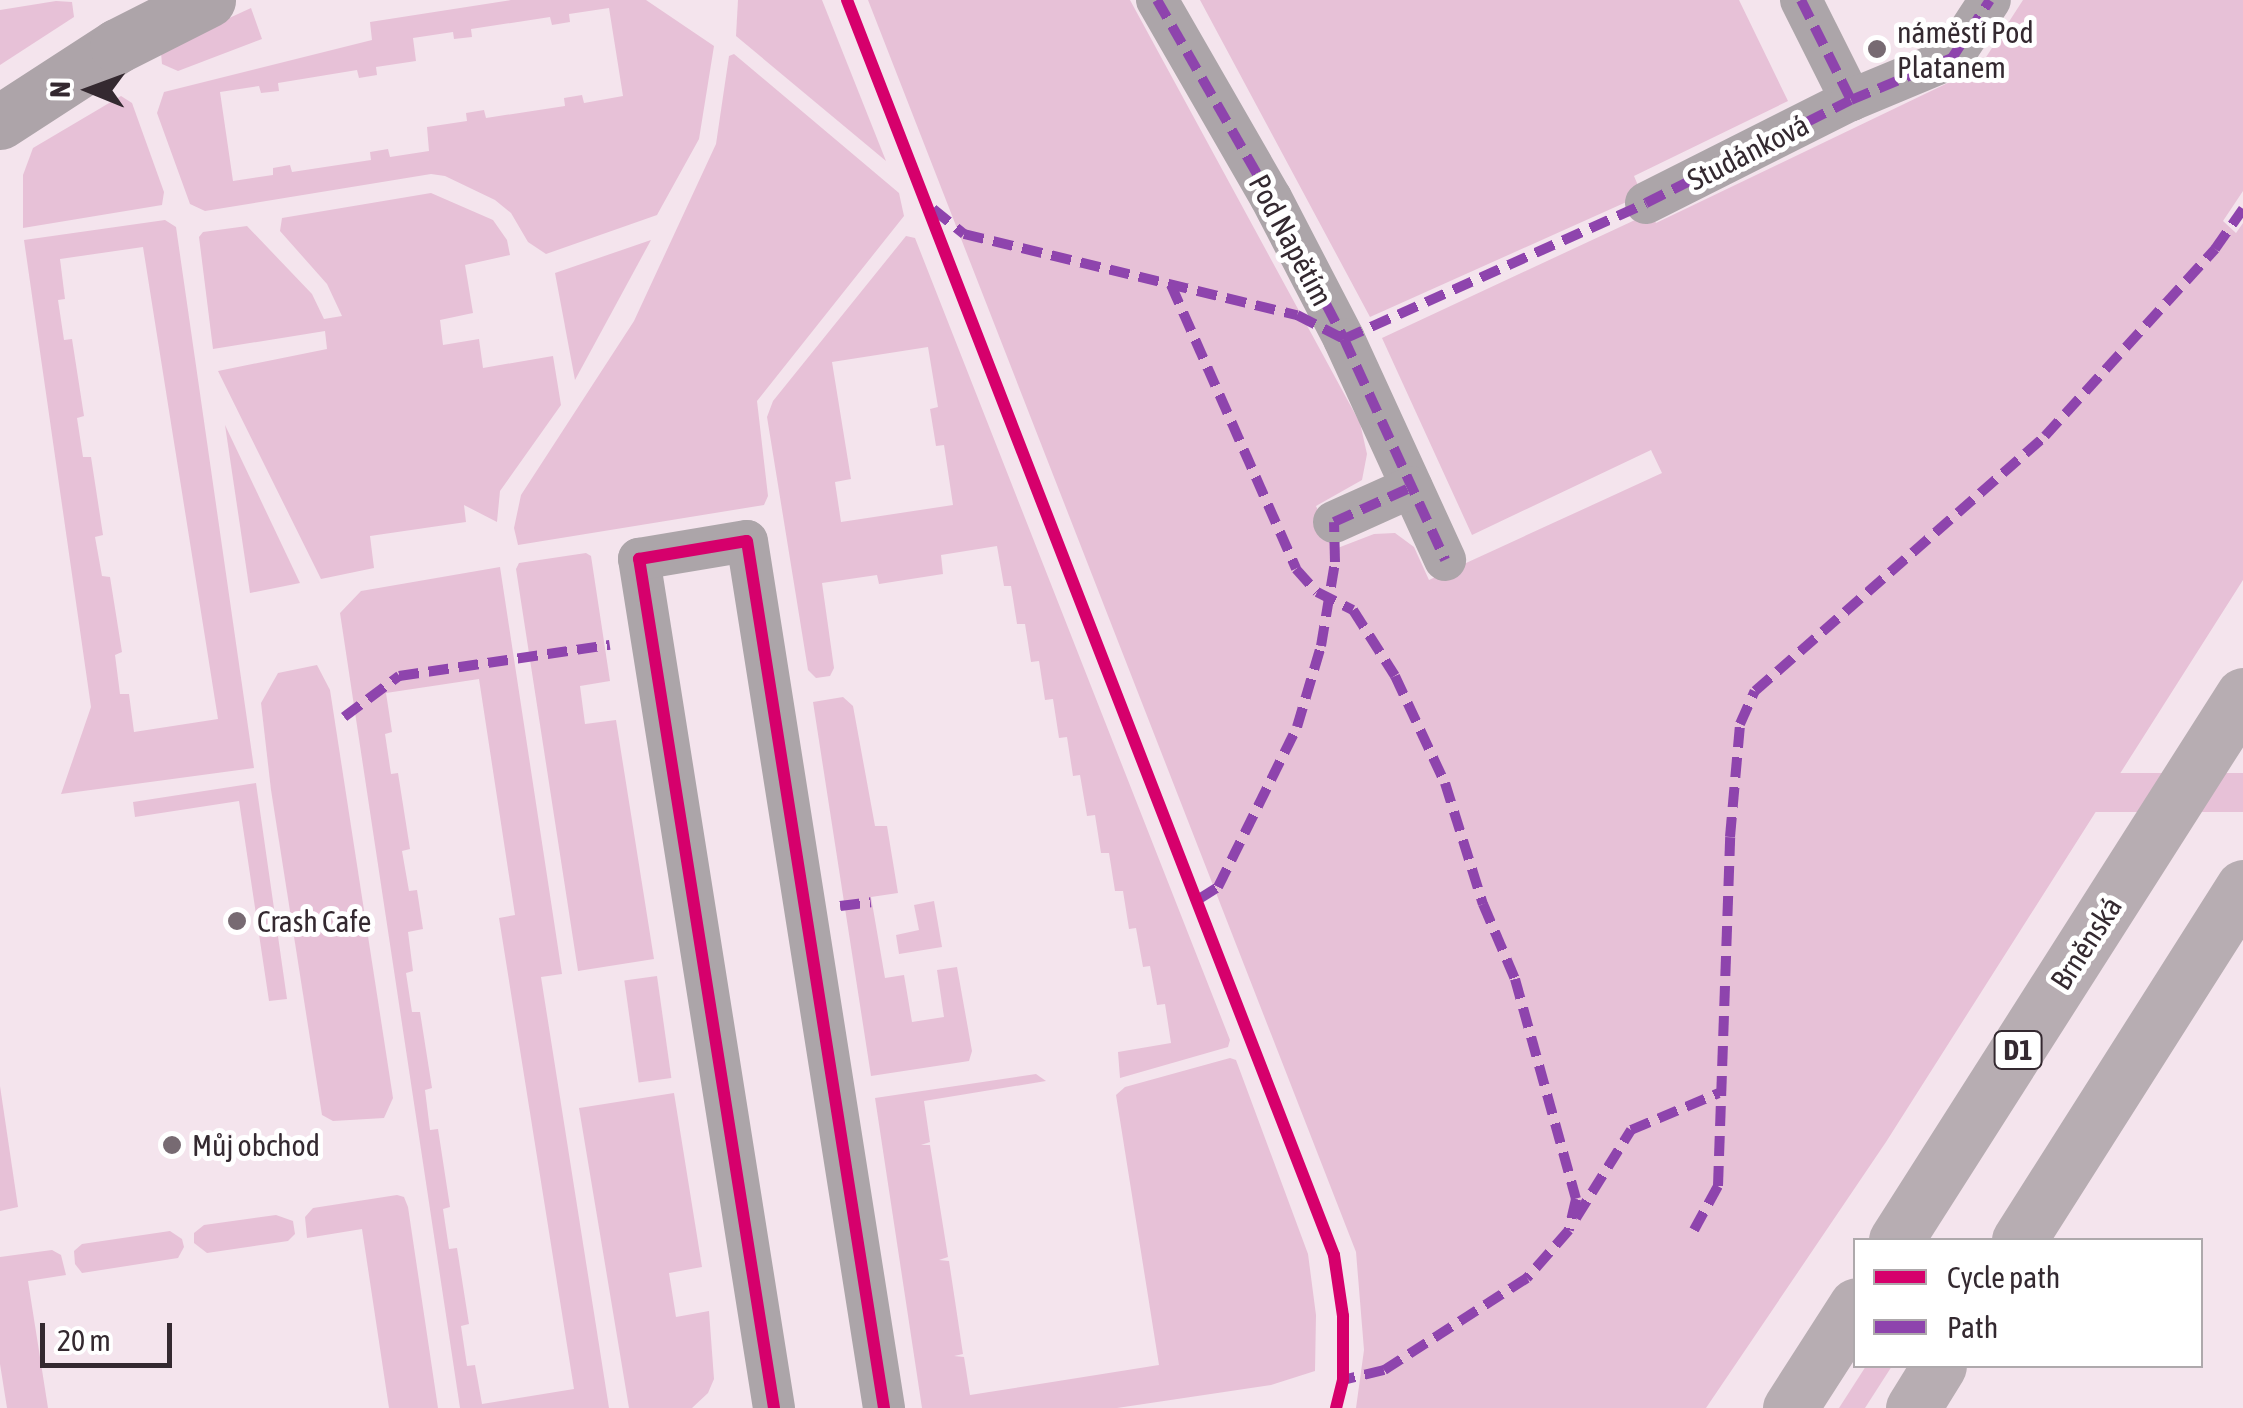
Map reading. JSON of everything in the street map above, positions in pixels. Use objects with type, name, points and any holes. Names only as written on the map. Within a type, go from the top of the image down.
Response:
[{"type":"highway","name":"Brněnská","points":[[1897,1238],[2243,695]]},
{"type":"highway","points":[[2020,1238],[2243,886]]},
{"type":"highway","points":[[1790,1408],[1853,1309]]},
{"type":"highway","points":[[1912,1408],[1939,1368]]},
{"type":"street","points":[[0,122],[117,46],[208,0]]},
{"type":"street","name":"Pod Napětím","points":[[1157,0],[1271,198],[1445,560]]},
{"type":"street","points":[[1800,0],[1851,100]]},
{"type":"street","name":"Studánková","points":[[1646,203],[1851,100],[1952,58],[1990,0]]},
{"type":"street","points":[[1334,522],[1412,487]]},
{"type":"street","points":[[774,1408],[639,559],[747,541],[884,1408]]},
{"type":"shaded area","points":[[511,0],[646,0],[714,46],[699,139],[657,215],[546,254],[528,242],[511,213],[495,200],[445,176],[431,174],[205,211],[190,204],[157,113],[164,92],[372,40],[370,22]],"holes":[[[609,8],[623,96],[584,103],[582,95],[564,98],[565,106],[486,118],[484,110],[466,113],[467,121],[427,127],[429,151],[390,157],[388,149],[370,152],[371,160],[292,172],[290,165],[273,168],[273,175],[233,181],[220,92],[259,86],[261,93],[279,91],[278,83],[357,70],[359,78],[377,75],[376,67],[416,61],[413,38],[453,32],[454,39],[472,37],[471,29],[550,17],[552,25],[570,22],[569,14]]]},
{"type":"shaded area","points":[[738,0],[822,0],[886,161],[736,36]]},
{"type":"shaded area","points":[[868,0],[1130,0],[1360,423],[1367,454],[1362,480],[1316,506],[1335,549],[1374,534],[1395,533],[1414,547],[1429,580],[1662,473],[1651,450],[1472,535],[1382,338],[1650,213],[1656,223],[1979,68],[2023,0],[2243,0],[2243,191],[2223,221],[2236,233],[2243,223],[2243,580],[1886,1142],[1706,1408],[1356,1408],[1364,1350],[1356,1252]]},
{"type":"shaded area","points":[[1200,0],[1739,0],[1788,101],[1634,176],[1642,195],[1370,317]]},
{"type":"shaded area","points":[[72,2],[74,17],[0,65],[0,10]]},
{"type":"shaded area","points":[[251,8],[262,39],[178,71],[162,64],[161,53],[166,47]]},
{"type":"shaded area","points":[[734,54],[899,193],[904,216],[757,401],[768,496],[764,505],[518,545],[514,528],[521,495],[634,321],[716,144],[729,56]]},
{"type":"shaded area","points":[[121,96],[132,103],[164,192],[162,205],[23,228],[23,175],[33,148]]},
{"type":"shaded area","points":[[431,193],[493,220],[507,240],[510,255],[465,265],[473,313],[440,320],[443,345],[479,339],[483,368],[553,356],[561,405],[500,491],[497,522],[464,505],[466,522],[370,536],[374,568],[321,579],[218,371],[327,349],[325,331],[213,349],[199,237],[203,232],[247,226],[312,294],[324,319],[342,316],[327,284],[280,231],[282,218]]},
{"type":"shaded area","points":[[165,220],[176,227],[254,768],[61,794],[91,707],[24,240]],"holes":[[[143,247],[218,719],[134,732],[129,694],[120,694],[115,655],[122,652],[110,577],[102,576],[95,537],[103,535],[91,457],[83,457],[77,418],[84,416],[72,339],[64,340],[58,300],[65,299],[60,259]]]},
{"type":"shaded area","points":[[906,236],[915,238],[1230,1040],[1228,1047],[1120,1078],[1118,1052],[1171,1043],[1165,1004],[1157,1005],[1150,966],[1143,967],[1136,928],[1129,929],[1123,891],[1115,891],[1109,853],[1101,853],[1095,815],[1087,816],[1080,775],[1073,776],[1067,737],[1059,738],[1053,699],[1045,700],[1039,661],[1031,662],[1025,624],[1017,624],[1011,586],[1004,586],[997,546],[941,555],[943,574],[879,584],[877,575],[822,583],[834,668],[830,676],[816,678],[808,670],[767,417],[773,401]],"holes":[[[928,347],[938,407],[930,409],[936,446],[944,445],[953,505],[841,522],[835,482],[851,479],[832,362]]]},
{"type":"shaded area","points":[[651,240],[575,380],[555,273]]},
{"type":"shaded area","points":[[225,425],[300,583],[250,593]]},
{"type":"shaded area","points":[[586,553],[591,556],[610,681],[580,686],[585,724],[616,720],[654,959],[578,971],[516,569],[519,563]]},
{"type":"shaded area","points":[[500,567],[562,974],[541,977],[609,1408],[460,1408],[340,613],[361,591]],"holes":[[[479,679],[515,915],[499,918],[574,1389],[482,1404],[475,1365],[467,1366],[461,1326],[469,1324],[457,1248],[449,1249],[443,1209],[450,1207],[438,1129],[430,1130],[425,1090],[432,1088],[420,1012],[412,1012],[406,973],[413,971],[408,932],[423,929],[417,890],[409,891],[402,851],[410,849],[398,773],[391,774],[385,734],[392,732],[386,693]]]},
{"type":"shaded area","points":[[317,665],[330,690],[393,1098],[384,1118],[333,1121],[322,1115],[271,790],[261,703],[278,673]]},
{"type":"shaded area","points":[[843,697],[853,706],[875,826],[887,826],[898,893],[871,897],[885,978],[904,975],[912,1022],[944,1017],[937,970],[957,967],[972,1051],[969,1061],[871,1076],[813,702]]},
{"type":"shaded area","points":[[1690,773],[2243,773],[2243,812],[1690,812]]},
{"type":"shaded area","points":[[256,783],[287,999],[269,1001],[239,801],[135,817],[133,802]]},
{"type":"shaded area","points":[[934,901],[942,947],[899,954],[896,935],[919,930],[914,905]]},
{"type":"shaded area","points":[[657,976],[671,1078],[639,1083],[624,981]]},
{"type":"shaded area","points":[[1230,1058],[1236,1060],[1308,1254],[1316,1315],[1315,1371],[1271,1385],[1117,1408],[922,1408],[875,1098],[1036,1074],[1046,1081],[924,1101],[930,1142],[921,1145],[930,1145],[948,1257],[939,1260],[949,1261],[963,1354],[954,1356],[964,1357],[970,1395],[1159,1365],[1116,1095],[1125,1087]]},
{"type":"shaded area","points":[[0,1086],[18,1207],[0,1211]]},
{"type":"shaded area","points":[[674,1093],[702,1267],[669,1273],[676,1317],[709,1311],[714,1379],[708,1393],[692,1408],[629,1408],[579,1108]]},
{"type":"shaded area","points":[[404,1197],[408,1207],[438,1408],[389,1408],[362,1229],[307,1238],[305,1217],[313,1208]]},
{"type":"shaded area","points":[[276,1215],[293,1221],[295,1234],[288,1241],[207,1253],[194,1243],[194,1233],[204,1225]]},
{"type":"shaded area","points":[[170,1231],[182,1239],[184,1247],[178,1258],[82,1273],[75,1264],[74,1251],[82,1244]]},
{"type":"shaded area","points":[[52,1250],[61,1255],[66,1275],[28,1281],[48,1408],[7,1408],[0,1364],[0,1257]]},
{"type":"shaded area","points":[[1865,1368],[1891,1368],[1865,1408],[1839,1408]]},
{"type":"marked path","points":[[1157,0],[1271,198],[1344,339],[1445,560]]},
{"type":"marked path","points":[[1801,0],[1851,100]]},
{"type":"marked path","points":[[933,209],[964,234],[1297,315],[1344,339],[1646,203],[1851,100],[1952,58],[1990,0]]},
{"type":"marked path","points":[[1694,1230],[1718,1186],[1730,837],[1740,724],[1755,691],[2045,436],[2215,249],[2243,209]]},
{"type":"marked path","points":[[1171,285],[1296,569],[1317,592],[1353,610],[1395,676],[1445,783],[1483,904],[1515,979],[1576,1199],[1569,1230],[1527,1278],[1384,1370],[1343,1380]]},
{"type":"marked path","points":[[1199,899],[1218,887],[1297,727],[1321,646],[1335,562],[1334,522],[1412,487]]},
{"type":"marked path","points":[[344,717],[399,676],[610,645]]},
{"type":"marked path","points":[[840,906],[871,902]]},
{"type":"marked path","points":[[1576,1218],[1631,1130],[1719,1093]]},
{"type":"cycle path","points":[[847,0],[1334,1255],[1343,1316],[1343,1380],[1336,1408]]},
{"type":"cycle path","points":[[774,1408],[639,559],[747,541],[884,1408]]},
{"type":"place","name":"náměstí Pod Platanem","points":[[1877,49]]},
{"type":"place","name":"Crash Cafe","points":[[237,921]]},
{"type":"place","name":"Můj obchod","points":[[172,1145]]}]
